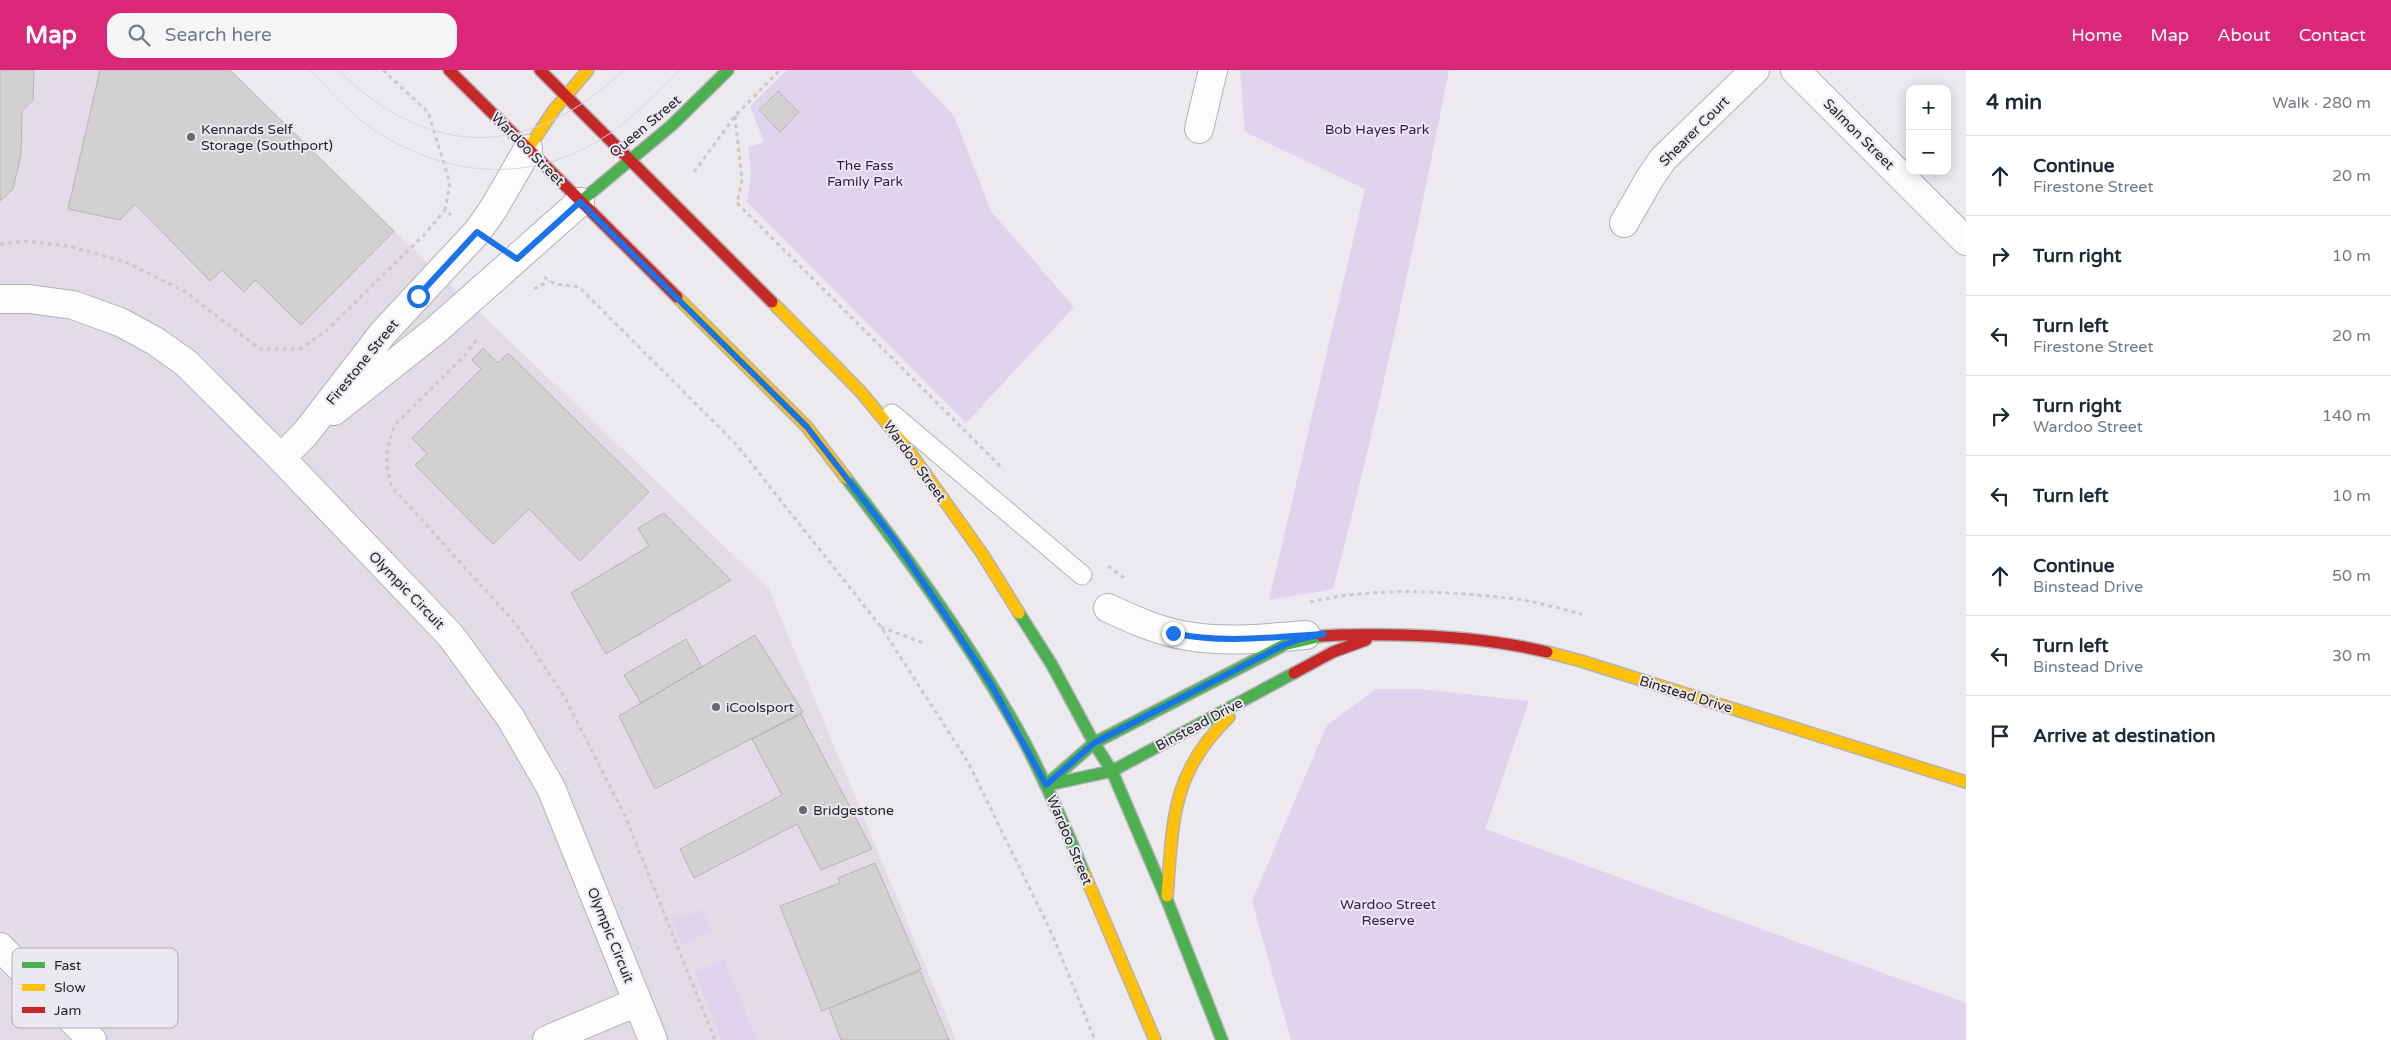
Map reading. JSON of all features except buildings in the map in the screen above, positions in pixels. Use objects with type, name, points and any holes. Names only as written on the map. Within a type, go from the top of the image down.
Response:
[{"type":"main road","name":"Wardoo Street","points":[[449,70],[807,427],[893,538],[992,686],[1046,785],[1155,1040]]},
{"type":"main road","name":"Wardoo Street","points":[[540,70],[630,158],[879,413],[907,448],[983,555],[1052,665],[1094,743],[1112,771],[1167,900],[1222,1040]]},
{"type":"main road","points":[[528,148],[566,95],[588,70]]},
{"type":"main road","name":"Queen Street","points":[[580,202],[630,158],[672,125],[728,70]]},
{"type":"main road","name":"Binstead Drive","points":[[1046,785],[1094,743],[1284,645],[1300,639],[1324,634],[1458,637],[1503,642],[1581,661],[1966,782]]},
{"type":"main road","name":"Binstead Drive","points":[[1046,785],[1112,771],[1347,646],[1364,640],[1399,635]]},
{"type":"main road","name":"Binstead Drive","points":[[1167,900],[1174,810],[1187,768],[1219,725],[1286,677]]},
{"type":"street","points":[[1199,129],[1213,70]]},
{"type":"street","name":"Shearer Court","points":[[1624,223],[1663,159],[1755,70]]},
{"type":"street","name":"Salmon Street","points":[[1795,70],[1966,241]]},
{"type":"street","name":"Firestone Street","points":[[305,434],[383,333],[477,232],[502,196],[528,148]]},
{"type":"street","name":"Firestone Street","points":[[281,458],[305,434],[413,350],[580,202]]},
{"type":"street","name":"Olympic Circuit","points":[[0,299],[29,299],[73,305],[120,322],[154,341],[186,363],[281,458],[451,636],[510,717],[551,788],[653,1040]]},
{"type":"street","name":"Binstead Drive","points":[[1108,608],[1154,627],[1187,636],[1238,639],[1324,634]]},
{"type":"street","points":[[0,947],[12,959]]},
{"type":"street","points":[[547,1040],[638,1002]]},
{"type":"street","points":[[80,1028],[92,1040]]},
{"type":"lane","name":"Wardoo Street","points":[[839,370],[1082,575]]},
{"type":"path","points":[[0,244],[25,241],[68,246],[126,262],[184,291],[260,349],[300,349],[325,332],[424,235],[445,210],[450,183],[428,112],[383,70]]},
{"type":"path","points":[[694,172],[735,116],[780,70]]},
{"type":"path","points":[[735,116],[742,180],[737,203],[1008,473]]},
{"type":"path","points":[[445,210],[477,232]]},
{"type":"path","points":[[517,259],[549,281],[563,286],[579,287],[736,444],[880,627],[968,762],[1052,934],[1095,1040]]},
{"type":"path","points":[[531,290],[549,281]]},
{"type":"path","points":[[477,338],[467,354],[395,425],[389,439],[386,458],[392,487],[516,624],[564,696],[625,816],[715,1040]]},
{"type":"path","points":[[1103,562],[1131,582]]},
{"type":"path","points":[[1309,603],[1332,597],[1368,593],[1454,594],[1507,598],[1582,614]]},
{"type":"shaded area","points":[[0,70],[226,70],[769,589],[956,1040],[0,1040]]},
{"type":"green space","name":"The Fass Family Park","points":[[787,70],[910,70],[954,116],[991,211],[1074,307],[966,423],[747,202],[751,174],[748,147],[764,142],[750,106]]},
{"type":"green space","name":"Bob Hayes Park","points":[[1240,70],[1449,70],[1395,331],[1333,589],[1269,600],[1365,189],[1245,132]]},
{"type":"green space","name":"Wardoo Street Reserve","points":[[1376,689],[1421,689],[1529,701],[1485,829],[1966,1003],[1966,1040],[1291,1040],[1252,901],[1327,725]]},
{"type":"green space","points":[[702,909],[712,931],[682,945],[671,918],[684,917]]},
{"type":"green space","points":[[724,959],[757,1040],[721,1040],[695,972]]},
{"type":"tram line","points":[[310,70],[359,119],[405,148],[434,159],[463,166],[493,169],[523,168],[552,161],[581,150],[609,134],[628,120],[680,70]]},
{"type":"tram line","points":[[338,70],[373,100],[409,121],[445,134],[481,138],[517,133],[553,120],[589,99],[624,70]]},
{"type":"traffic: fast","points":[[580,202],[672,125],[728,70]]},
{"type":"traffic: fast","points":[[846,478],[941,607],[985,674],[1025,743],[1041,775],[1085,875]]},
{"type":"traffic: fast","points":[[1019,613],[1052,665],[1094,743],[1112,771],[1167,900],[1222,1040]]},
{"type":"traffic: fast","points":[[1046,785],[1094,743],[1284,645],[1322,636]]},
{"type":"traffic: fast","points":[[1047,785],[1112,771],[1294,673]]},
{"type":"traffic: slow","points":[[528,149],[554,110],[588,70]]},
{"type":"traffic: slow","points":[[677,297],[807,427],[846,478]]},
{"type":"traffic: slow","points":[[772,302],[861,392],[907,448],[983,555],[1019,613]]},
{"type":"traffic: slow","points":[[1547,652],[1966,782]]},
{"type":"traffic: slow","points":[[1167,896],[1174,821],[1178,799],[1185,778],[1210,738],[1229,717]]},
{"type":"traffic: slow","points":[[1085,875],[1155,1040]]},
{"type":"traffic: jam","points":[[449,70],[677,297]]},
{"type":"traffic: jam","points":[[540,70],[772,302]]},
{"type":"traffic: jam","points":[[1322,636],[1436,636],[1510,644],[1547,652]]},
{"type":"traffic: jam","points":[[1294,673],[1333,652],[1366,640]]},
{"type":"place","name":"Kennards Self Storage (Southport)","points":[[191,137]]},
{"type":"place","name":"iCoolsport","points":[[716,707]]},
{"type":"place","name":"Bridgestone","points":[[803,810]]},
{"type":"route","points":[[418,296],[477,232],[517,259],[580,202],[807,427],[893,538],[946,616],[992,686],[1046,785],[1094,743],[1284,645],[1300,639],[1324,634],[1238,639],[1203,638],[1173,633]]}]
